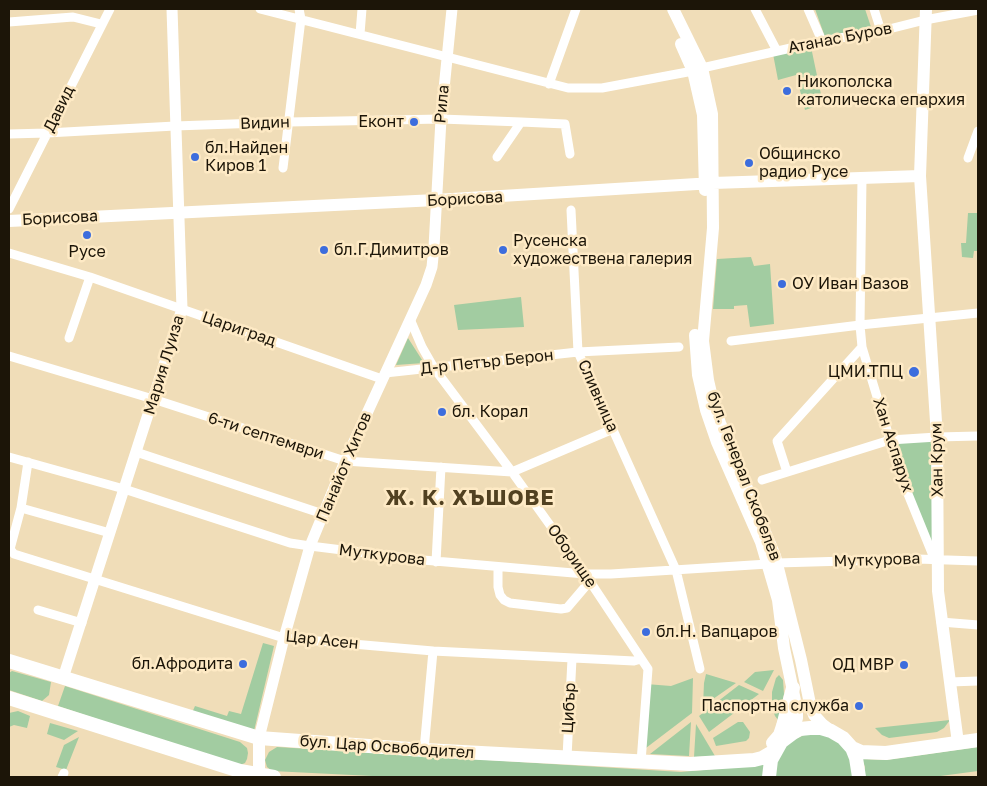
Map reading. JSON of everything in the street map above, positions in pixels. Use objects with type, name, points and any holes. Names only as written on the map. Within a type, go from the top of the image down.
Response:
[{"type":"main road","name":"бул. Генерал Скобелев","points":[[664,9],[697,70]]},
{"type":"main road","name":"бул. Генерал Скобелев","points":[[673,9],[712,114],[709,183],[712,253],[703,341],[708,380],[714,406],[772,564],[801,660],[810,704],[818,719],[831,731]]},
{"type":"main road","name":"Хан Крум","points":[[926,14],[920,176],[937,436],[937,558],[942,622],[958,743]]},
{"type":"main road","name":"Борисова","points":[[9,221],[436,200],[709,183],[920,176]]},
{"type":"main road","name":"бул. Генерал Скобелев","points":[[772,564],[784,648],[793,688],[797,718],[792,733]]},
{"type":"main road","name":"бул. Цар Освободител","points":[[9,661],[259,738],[424,750],[690,764],[762,758],[774,752],[781,742],[792,733]]},
{"type":"main road","points":[[743,760],[763,753],[780,734],[789,708],[793,688]]},
{"type":"main road","points":[[12,700],[259,776],[274,777]]},
{"type":"main road","points":[[792,733],[800,729],[821,728],[843,738],[852,748],[859,768],[859,777]]},
{"type":"main road","points":[[259,738],[259,776]]},
{"type":"main road","points":[[852,748],[861,752],[886,753],[978,740]]},
{"type":"main road","points":[[769,777],[774,752]]},
{"type":"street","name":"Давид","points":[[9,209],[110,9]]},
{"type":"street","name":"Мария Луиза","points":[[63,678],[182,309],[172,9]]},
{"type":"street","name":"Атанас Буров","points":[[260,9],[568,88],[602,88],[697,70],[822,41],[881,31],[926,14],[978,10]]},
{"type":"street","points":[[283,168],[301,19],[299,9]]},
{"type":"street","points":[[360,34],[362,9]]},
{"type":"street","name":"Рила","points":[[436,200],[446,58],[452,9]]},
{"type":"street","points":[[550,84],[576,9]]},
{"type":"street","points":[[755,9],[777,51]]},
{"type":"street","points":[[808,9],[822,41]]},
{"type":"street","points":[[874,9],[881,31]]},
{"type":"street","points":[[9,22],[73,17],[101,24]]},
{"type":"street","name":"Видин","points":[[9,134],[47,134],[175,126],[441,118],[565,124],[570,154]]},
{"type":"street","points":[[497,157],[521,122]]},
{"type":"street","points":[[968,158],[978,131]]},
{"type":"street","name":"Хан Аспарух","points":[[862,178],[860,325],[862,347],[908,494],[932,553],[937,558]]},
{"type":"street","name":"Панайот Хитов","points":[[259,738],[284,638],[310,546],[345,461],[426,285],[432,267],[436,200]]},
{"type":"street","name":"Сливница","points":[[571,210],[578,352],[676,570],[700,669]]},
{"type":"street","name":"Цариград","points":[[9,253],[384,376]]},
{"type":"street","points":[[69,338],[90,278]]},
{"type":"street","points":[[732,341],[978,313]]},
{"type":"street","name":"Оборище","points":[[410,319],[422,347],[434,368],[588,577],[648,669],[641,762]]},
{"type":"street","name":"Д-р Петър Берон","points":[[384,376],[434,368],[578,352],[679,347]]},
{"type":"street","points":[[787,472],[777,441],[862,347]]},
{"type":"street","name":"6-ти септември","points":[[9,356],[345,461],[512,472],[613,428]]},
{"type":"street","points":[[762,480],[890,440],[937,436],[978,436]]},
{"type":"street","points":[[136,452],[324,514]]},
{"type":"street","name":"Муткурова","points":[[9,457],[124,489],[290,543],[436,562],[588,577],[772,564],[937,558],[978,561]]},
{"type":"street","points":[[28,462],[21,508],[110,533]]},
{"type":"street","points":[[436,562],[441,467]]},
{"type":"street","name":"Цар Асен","points":[[21,508],[10,549],[14,554],[284,638],[433,651],[572,659],[634,661],[641,659]]},
{"type":"street","points":[[498,568],[500,595],[504,600],[510,603],[561,609],[567,608],[588,577]]},
{"type":"street","points":[[38,610],[82,623]]},
{"type":"street","points":[[942,622],[978,625]]},
{"type":"street","points":[[424,750],[433,651]]},
{"type":"street","name":"Цибър","points":[[567,757],[572,659]]},
{"type":"street","points":[[950,682],[978,681]]},
{"type":"green space","points":[[815,9],[865,9],[871,27],[825,37]]},
{"type":"green space","points":[[811,47],[823,104],[805,110],[796,75],[778,80],[773,54]]},
{"type":"green space","points":[[968,213],[978,213],[978,251],[974,251],[973,258],[962,257],[961,243],[966,243]]},
{"type":"green space","points":[[751,257],[754,266],[770,264],[774,324],[750,327],[747,305],[734,306],[734,309],[713,309],[717,259]]},
{"type":"green space","points":[[521,297],[524,327],[458,330],[454,305]]},
{"type":"green space","points":[[408,338],[424,363],[396,365]]},
{"type":"green space","points":[[937,437],[937,559],[890,440]]},
{"type":"green space","points":[[263,643],[274,646],[254,731],[191,715],[195,706],[227,716],[229,711],[241,714]]},
{"type":"green space","points":[[774,670],[763,691],[744,682],[755,672]]},
{"type":"green space","points":[[12,671],[51,682],[49,695],[42,701],[9,690],[9,673]]},
{"type":"green space","points":[[706,674],[736,683],[703,706],[704,683]]},
{"type":"green space","points":[[779,675],[783,680],[784,694],[778,720],[772,708],[772,692],[776,678]]},
{"type":"green space","points":[[693,678],[692,713],[642,751],[646,684],[671,686]]},
{"type":"green space","points":[[739,685],[759,694],[709,732],[699,716]]},
{"type":"green space","points":[[65,686],[240,742],[247,748],[247,759],[245,763],[240,765],[229,763],[58,706]]},
{"type":"green space","points":[[18,711],[30,716],[27,728],[14,725],[9,727],[9,713]]},
{"type":"green space","points":[[950,720],[944,728],[937,732],[889,738],[882,735],[875,728]]},
{"type":"green space","points":[[691,722],[689,756],[650,754]]},
{"type":"green space","points":[[738,722],[743,722],[750,732],[749,738],[746,741],[716,746],[713,738]]},
{"type":"green space","points":[[50,723],[78,731],[64,740],[47,734]]},
{"type":"green space","points":[[696,724],[715,756],[694,757]]},
{"type":"green space","points":[[804,735],[828,736],[847,751],[852,762],[853,777],[775,777],[777,760],[783,749],[793,740]]},
{"type":"green space","points":[[79,737],[66,770],[56,767],[64,745]]},
{"type":"green space","points":[[277,747],[681,772],[747,766],[767,760],[766,777],[392,777],[272,771],[267,767],[265,760],[269,752]]},
{"type":"green space","points":[[978,747],[978,771],[933,777],[864,777],[865,767],[862,759],[886,760]]},
{"type":"place","name":"Никополска католическа епархия","points":[[787,91]]},
{"type":"place","name":"Еконт","points":[[414,122]]},
{"type":"place","name":"бл.Найден Киров 1","points":[[195,157]]},
{"type":"place","name":"Общинско радио Русе","points":[[749,163]]},
{"type":"place","name":"Русе","points":[[87,235]]},
{"type":"place","name":"бл.Г.Димитров","points":[[324,250]]},
{"type":"place","name":"Русенска художествена галерия","points":[[503,250]]},
{"type":"place","name":"ОУ Иван Вазов","points":[[782,284]]},
{"type":"place","name":"ЦМИ.ТПЦ","points":[[914,372]]},
{"type":"place","name":"бл. Корал","points":[[442,412]]},
{"type":"place","name":"бл.Н. Вапцаров","points":[[646,632]]},
{"type":"place","name":"бл.Афродита","points":[[243,664]]},
{"type":"place","name":"ОД МВР","points":[[904,665]]},
{"type":"place","name":"Паспортна служба","points":[[859,706]]},
{"type":"district","name":"Ж. К. ХЪШОВЕ","points":[[470,498]]}]
